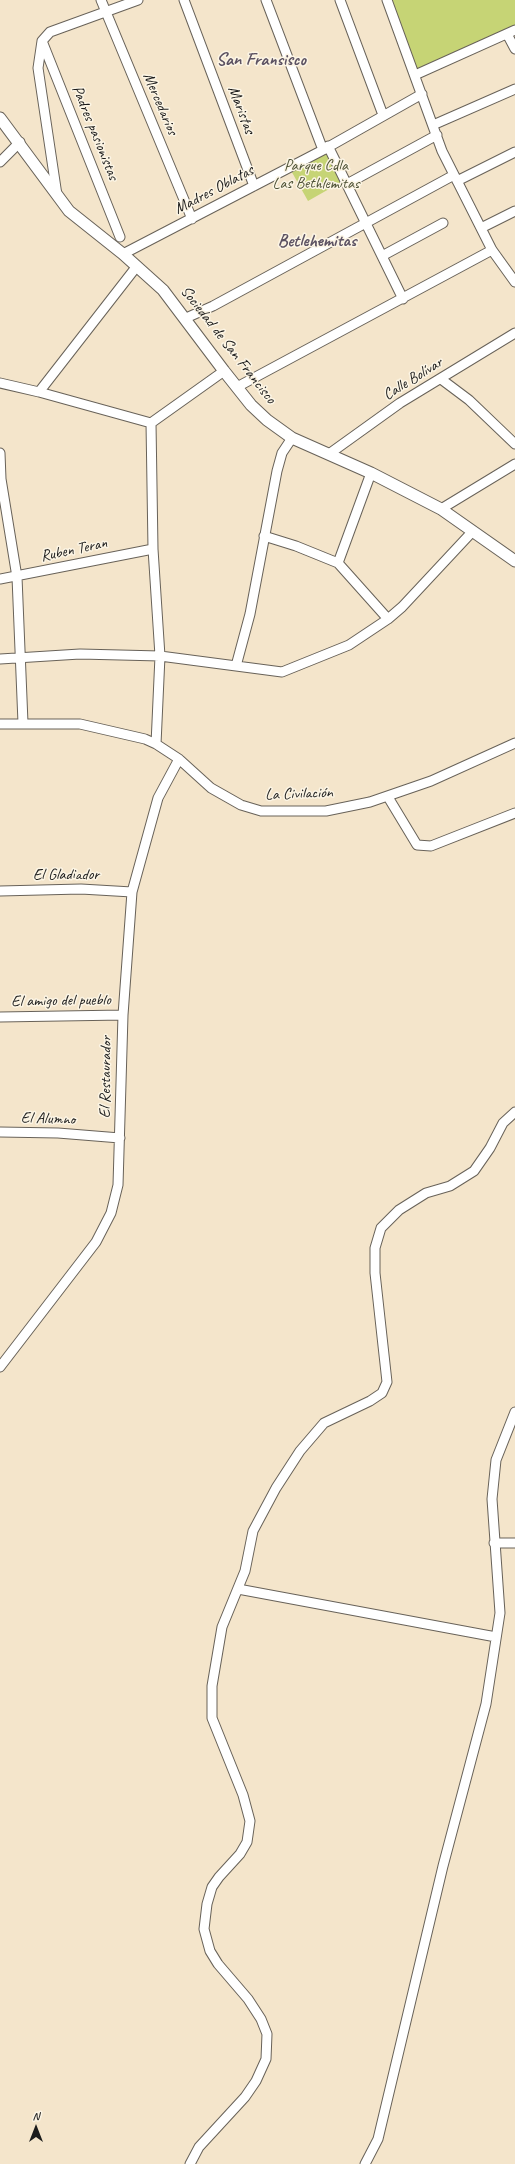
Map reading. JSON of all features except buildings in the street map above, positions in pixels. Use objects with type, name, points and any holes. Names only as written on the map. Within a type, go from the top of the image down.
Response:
[{"type":"street","name":"Mercedarios","points":[[101,0],[192,220]]},
{"type":"street","points":[[58,197],[38,68],[42,42],[50,32],[138,0]]},
{"type":"street","name":"Maristas","points":[[184,0],[254,186]]},
{"type":"street","points":[[266,0],[326,148],[347,184],[403,299]]},
{"type":"street","points":[[340,0],[383,115]]},
{"type":"street","points":[[387,0],[436,135],[492,250],[515,282]]},
{"type":"street","points":[[415,75],[511,32],[515,49]]},
{"type":"street","name":"Padres pasionistas","points":[[42,42],[120,237]]},
{"type":"street","points":[[433,125],[515,89]]},
{"type":"street","name":"Madres Oblatas","points":[[123,254],[192,220],[326,148],[422,94]]},
{"type":"street","name":"Sociedad de San Francisco","points":[[0,118],[20,142],[69,211],[123,254],[163,290],[186,318],[224,371],[258,412],[292,438],[371,473],[440,509],[515,561]]},
{"type":"street","points":[[347,184],[436,135]]},
{"type":"street","points":[[0,162],[20,142]]},
{"type":"street","points":[[186,318],[213,306],[366,224],[456,178],[515,152]]},
{"type":"street","points":[[481,228],[515,212]]},
{"type":"street","points":[[382,256],[443,222]]},
{"type":"street","points":[[237,387],[492,250]]},
{"type":"street","points":[[39,392],[137,266]]},
{"type":"street","name":"Calle Bolívar","points":[[330,454],[400,403],[515,333]]},
{"type":"street","points":[[151,423],[224,371]]},
{"type":"street","points":[[440,380],[469,400],[515,444]]},
{"type":"street","points":[[0,383],[39,392],[151,423]]},
{"type":"street","points":[[151,423],[153,549],[160,656],[156,744]]},
{"type":"street","points":[[236,666],[250,614],[264,536],[282,453],[292,438]]},
{"type":"street","points":[[0,453],[0,479],[17,577],[23,723]]},
{"type":"street","points":[[440,509],[515,464]]},
{"type":"street","points":[[338,563],[371,473]]},
{"type":"street","points":[[0,659],[80,654],[160,656],[282,672],[349,645],[388,619],[402,607],[472,532]]},
{"type":"street","points":[[264,536],[296,546],[338,563],[388,619]]},
{"type":"street","name":"Ruben Teran","points":[[0,579],[17,577],[153,549]]},
{"type":"street","name":"La Civilación","points":[[0,724],[80,724],[156,744],[179,759],[211,788],[241,805],[261,811],[326,811],[388,797],[432,781],[514,746]]},
{"type":"street","name":"El Restaurador","points":[[0,1366],[96,1242],[111,1213],[118,1185],[123,1015],[132,892],[158,798],[179,759]]},
{"type":"street","points":[[388,797],[417,845],[431,846],[515,813]]},
{"type":"street","name":"El Gladiador","points":[[0,891],[81,889],[132,892]]},
{"type":"street","name":"El amigo del pueblo","points":[[0,1017],[123,1015]]},
{"type":"street","points":[[190,2164],[199,2147],[245,2097],[256,2081],[266,2059],[268,2034],[261,2019],[248,1999],[218,1964],[208,1946],[204,1929],[212,1888],[219,1877],[240,1854],[247,1842],[250,1821],[243,1795],[212,1718],[211,1700],[214,1666],[222,1627],[244,1571],[253,1532],[276,1488],[300,1451],[324,1423],[370,1402],[382,1393],[388,1382],[375,1273],[375,1248],[381,1228],[399,1210],[426,1194],[450,1186],[474,1170],[490,1148],[502,1123],[515,1112]]},
{"type":"street","name":"El Alumno","points":[[0,1132],[58,1133],[120,1138]]},
{"type":"street","points":[[364,2164],[378,2138],[382,2124],[444,1866],[486,1704],[500,1613],[492,1499],[496,1460],[515,1412]]},
{"type":"street","points":[[494,1543],[515,1543]]},
{"type":"street","points":[[238,1589],[496,1637]]},
{"type":"green space","points":[[387,0],[515,0],[515,27],[415,75]]},
{"type":"green space","name":"Parque Cdla Las Bethlemitas","points":[[328,146],[345,180],[308,201],[289,167]]},
{"type":"district","name":"San Fransisco","points":[[261,60]]},
{"type":"district","name":"Betlehemitas","points":[[317,241]]}]
